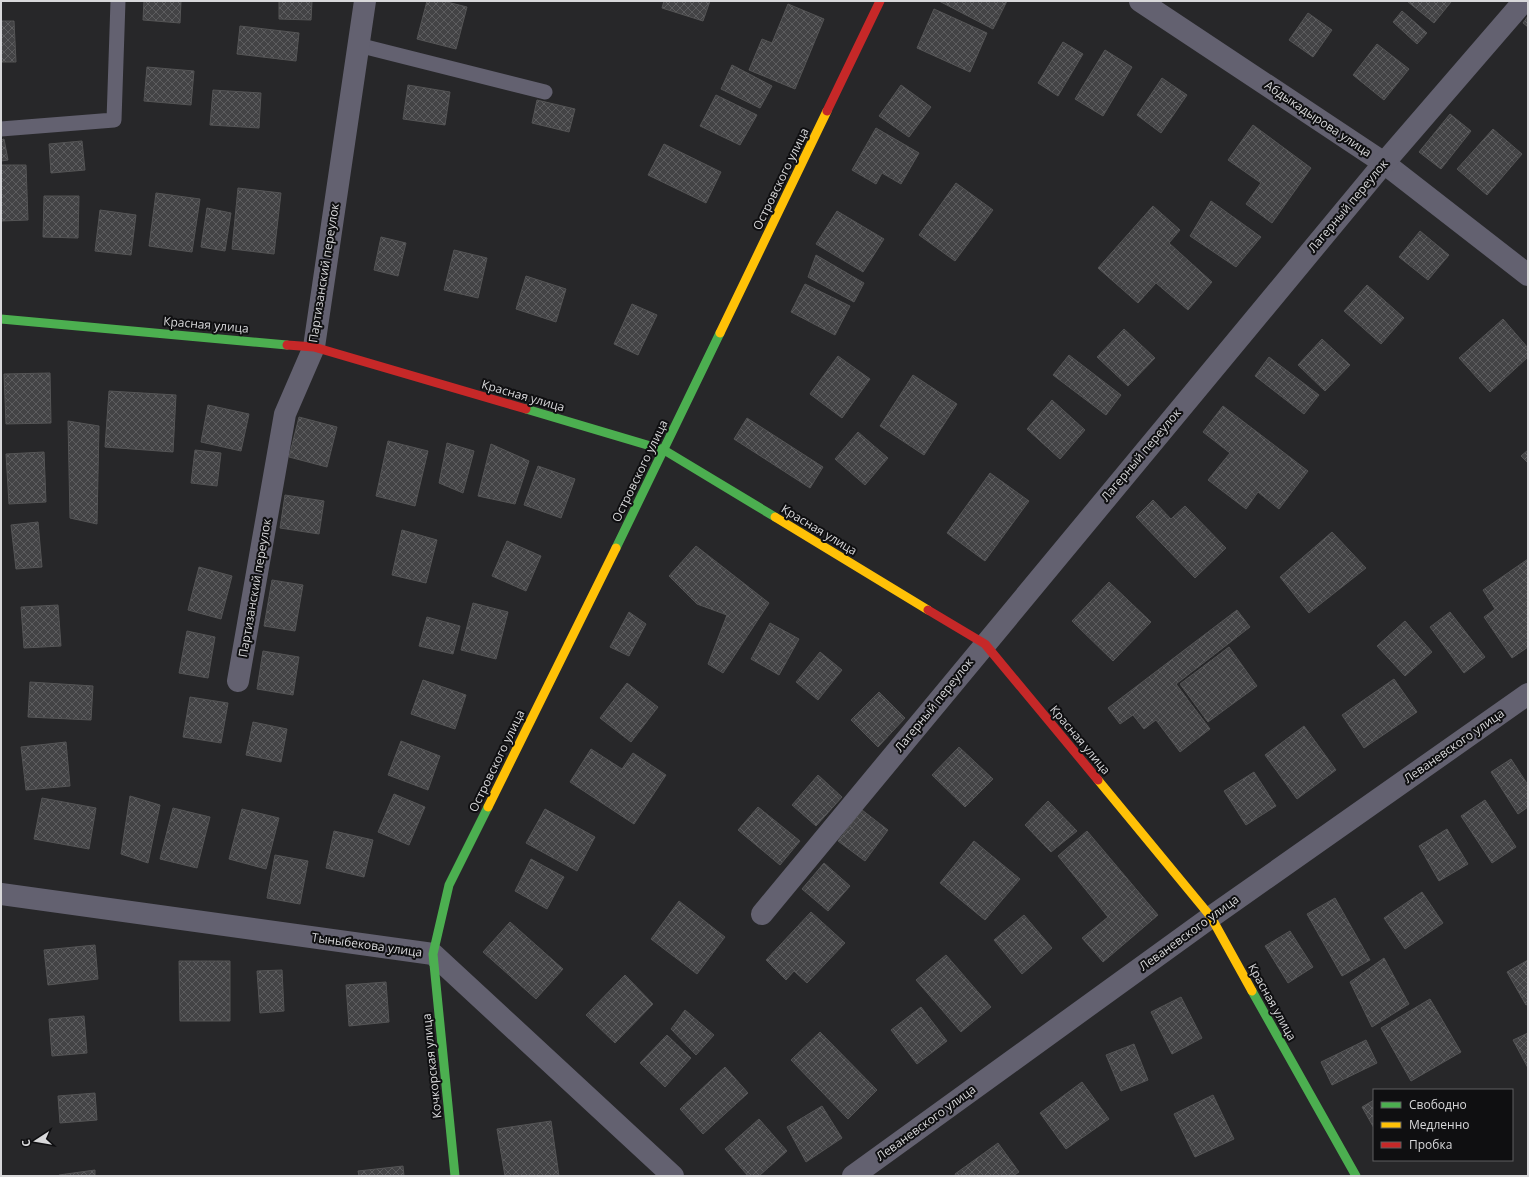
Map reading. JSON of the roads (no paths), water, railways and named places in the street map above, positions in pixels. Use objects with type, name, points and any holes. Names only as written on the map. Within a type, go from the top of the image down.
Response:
[{"type":"street","name":"Партизанский переулок","points":[[238,681],[285,414],[314,347],[365,1]]},
{"type":"street","name":"Островского улица","points":[[433,954],[449,885],[664,450],[880,1]]},
{"type":"street","name":"Лагерный переулок","points":[[762,914],[1384,163],[1524,1]]},
{"type":"street","name":"Абдыкадырова улица","points":[[1146,2],[1384,163],[1528,275]]},
{"type":"street","name":"Красная улица","points":[[1,319],[314,347],[664,450],[985,644],[1211,917],[1356,1176]]},
{"type":"street","name":"Леваневского улица","points":[[853,1176],[1211,917],[1528,694]]},
{"type":"street","name":"Тыныбекова улица","points":[[1,894],[433,954],[673,1176]]},
{"type":"street","name":"Кочкорская улица","points":[[433,954],[455,1176]]},
{"type":"lane","points":[[1,130],[114,120],[118,1]]},
{"type":"lane","points":[[358,45],[545,92]]}]
